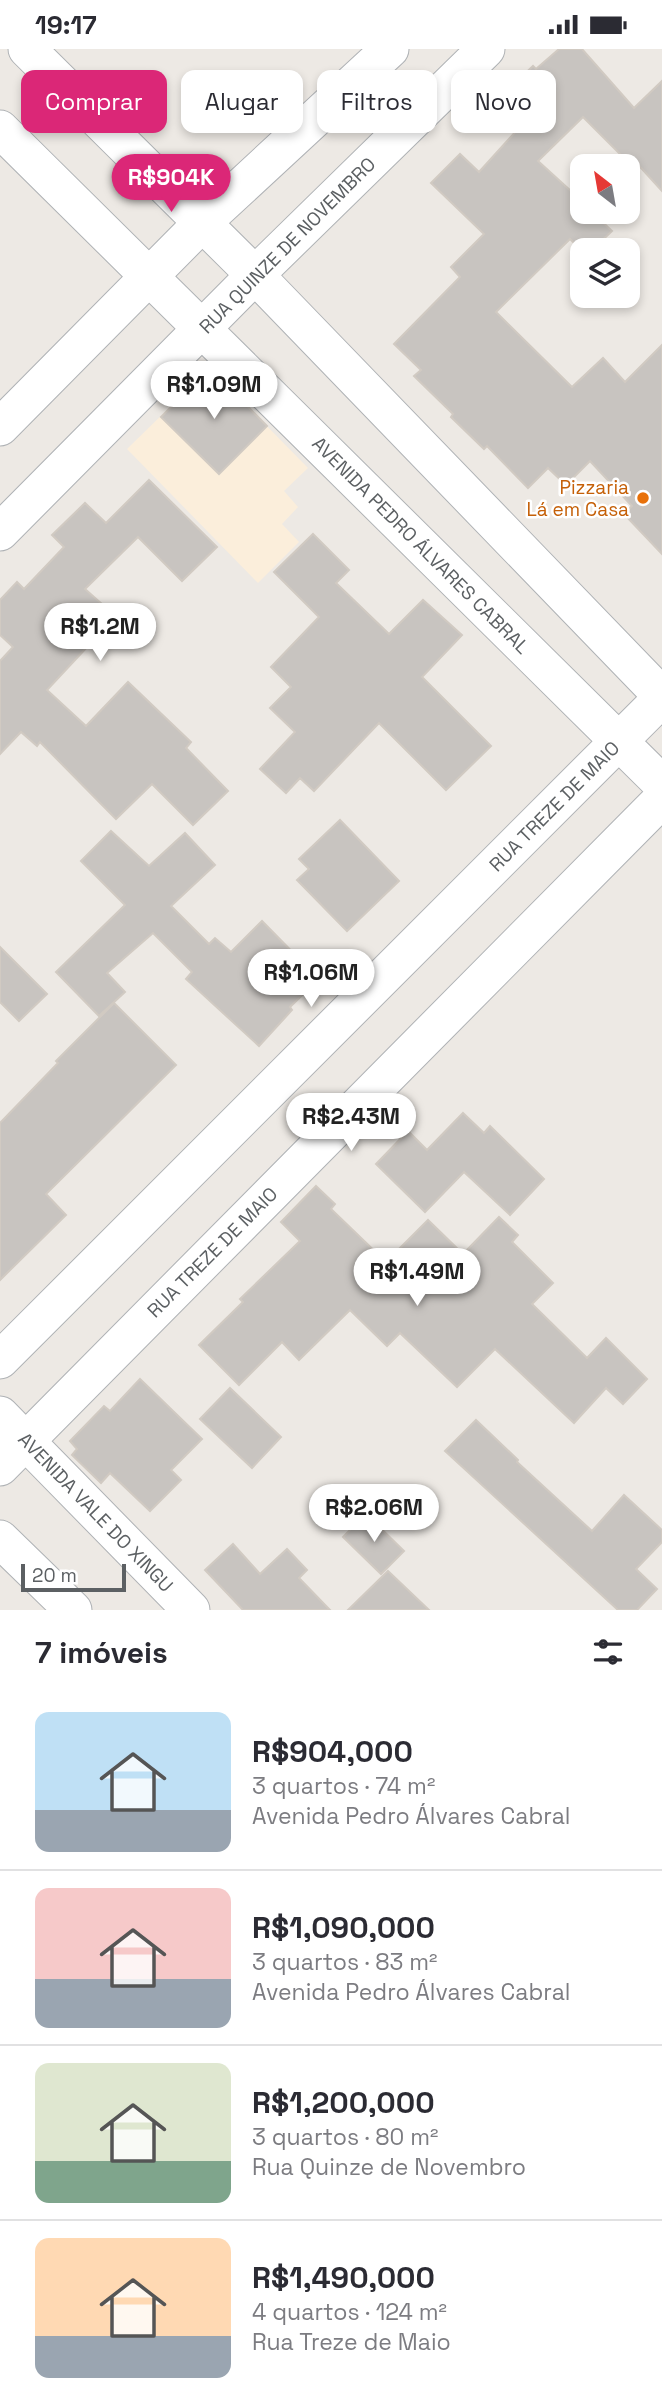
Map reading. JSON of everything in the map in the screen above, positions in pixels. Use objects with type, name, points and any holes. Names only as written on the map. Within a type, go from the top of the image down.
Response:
[{"type":"street","points":[[27,49],[255,275],[662,697]]},
{"type":"street","points":[[0,427],[203,222],[390,49]]},
{"type":"street","name":"RUA QUINZE DE NOVEMBRO","points":[[0,532],[255,275],[486,49]]},
{"type":"street","name":"AVENIDA PEDRO ÁLVARES CABRAL","points":[[0,129],[662,784]]},
{"type":"street","name":"RUA TREZE DE MAIO","points":[[0,1360],[662,697]]},
{"type":"street","name":"RUA TREZE DE MAIO","points":[[0,1467],[662,799]]},
{"type":"street","name":"AVENIDA VALE DO XINGU","points":[[0,1415],[191,1610]]},
{"type":"street","points":[[0,1539],[73,1610]]},
{"type":"shaded area","points":[[210,368],[308,468],[284,491],[298,507],[282,524],[299,542],[258,583],[127,449]]},
{"type":"building","points":[[559,49],[582,49],[634,108],[662,81],[662,191],[640,167],[640,154],[620,154],[583,117],[538,161],[570,190],[570,224],[605,224],[612,231],[605,238],[570,238],[496,312],[572,387],[603,358],[625,382],[662,345],[662,554],[624,514],[632,506],[590,461],[566,485],[548,468],[528,488],[487,446],[484,449],[451,417],[453,414],[414,376],[421,370],[394,344],[460,277],[451,267],[484,234],[431,183],[460,154],[479,172],[514,133],[556,133],[556,70],[529,70],[533,66],[536,69]]},
{"type":"building","points":[[210,368],[267,426],[219,474],[161,417]]},
{"type":"building","points":[[149,480],[217,547],[182,581],[138,537],[85,589],[102,604],[91,616],[104,629],[47,690],[86,726],[128,682],[191,742],[186,748],[228,791],[193,825],[152,784],[116,819],[40,742],[37,746],[21,732],[0,754],[0,661],[13,647],[0,635],[0,600],[17,582],[24,589],[64,547],[52,535],[85,503],[106,523]]},
{"type":"building","points":[[313,534],[349,570],[336,583],[389,634],[423,600],[462,635],[422,677],[491,746],[446,790],[379,723],[314,791],[300,778],[286,793],[260,769],[295,732],[270,708],[291,687],[271,667],[319,617],[274,572]]},
{"type":"building","points":[[340,820],[399,881],[347,931],[297,880],[309,869],[299,859]]},
{"type":"building","points":[[111,831],[149,866],[185,833],[215,865],[171,906],[209,944],[215,938],[231,952],[262,921],[319,979],[290,1007],[292,1010],[259,1046],[186,979],[192,972],[153,933],[107,973],[125,992],[99,1016],[56,972],[125,905],[81,861]]},
{"type":"building","points":[[0,947],[47,994],[19,1021],[0,1002]]},
{"type":"building","points":[[114,1003],[176,1065],[46,1194],[66,1215],[0,1280],[0,1123],[58,1063],[56,1061]]},
{"type":"building","points":[[463,1113],[484,1133],[490,1126],[544,1179],[510,1215],[464,1172],[425,1212],[376,1164],[408,1131],[427,1150]]},
{"type":"building","points":[[316,1186],[335,1204],[331,1209],[386,1262],[428,1220],[463,1254],[499,1217],[518,1235],[512,1242],[553,1283],[532,1304],[587,1358],[606,1338],[647,1379],[623,1404],[606,1388],[574,1423],[495,1349],[457,1387],[400,1333],[387,1346],[350,1310],[299,1360],[282,1342],[239,1385],[199,1345],[243,1302],[240,1299],[300,1241],[281,1222]]},
{"type":"building","points":[[140,1379],[202,1439],[171,1470],[181,1480],[150,1511],[110,1473],[101,1483],[72,1455],[77,1449],[70,1441],[104,1406],[110,1411]]},
{"type":"building","points":[[230,1388],[281,1437],[252,1468],[200,1419]]},
{"type":"building","points":[[476,1420],[592,1531],[624,1495],[662,1530],[662,1542],[636,1569],[657,1589],[637,1610],[618,1610],[445,1451]]},
{"type":"building","points":[[366,1514],[404,1551],[381,1574],[343,1537]]},
{"type":"building","points":[[233,1544],[260,1574],[287,1549],[307,1570],[299,1578],[330,1610],[243,1610],[205,1570]]},
{"type":"building","points":[[388,1571],[429,1610],[348,1610]]},
{"type":"place","name":"Pizzaria Lá em Casa","points":[[643,498]]}]
